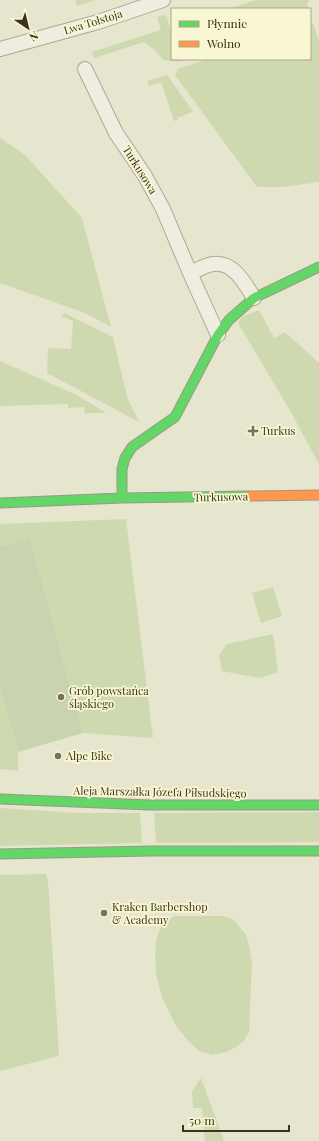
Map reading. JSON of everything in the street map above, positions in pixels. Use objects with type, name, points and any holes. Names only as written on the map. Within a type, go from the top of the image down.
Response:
[{"type":"street","name":"Lwa Tołstoja","points":[[0,49],[98,22],[163,0]]},
{"type":"street","name":"Turkusowa","points":[[85,69],[116,133],[145,176],[163,209],[218,335]]},
{"type":"street","points":[[190,273],[212,264],[221,264],[232,269],[242,279],[254,298]]},
{"type":"street","points":[[122,498],[122,469],[125,458],[132,447],[175,417],[218,335],[228,320],[254,298],[319,267]]},
{"type":"street","name":"Turkusowa","points":[[0,503],[122,498],[319,495]]},
{"type":"street","name":"Aleja Marszałka Józefa Piłsudskiego","points":[[0,800],[150,805],[319,805]]},
{"type":"street","points":[[0,854],[319,850]]},
{"type":"green space","points":[[75,0],[96,0],[77,6]]},
{"type":"green space","points":[[256,0],[309,0],[307,5],[308,8],[231,8]]},
{"type":"green space","points":[[166,15],[171,27],[171,60],[186,60],[179,62],[163,60],[155,50],[144,42],[94,58],[92,52],[161,30],[157,17]]},
{"type":"green space","points":[[313,23],[319,41],[319,182],[282,187],[257,187],[175,75],[178,69],[205,60],[311,60],[311,24]]},
{"type":"green space","points":[[167,75],[193,111],[177,118],[178,120],[174,121],[161,82],[149,86],[147,81]]},
{"type":"green space","points":[[0,138],[25,155],[82,218],[111,327],[85,313],[0,283]]},
{"type":"green space","points":[[259,310],[274,338],[285,332],[319,363],[319,464],[292,414],[238,323],[242,317]]},
{"type":"green space","points":[[64,313],[113,337],[127,397],[139,422],[47,373],[48,348],[71,349],[73,321],[61,316]]},
{"type":"green space","points":[[0,361],[77,395],[106,413],[85,413],[84,407],[68,408],[68,404],[0,406]]},
{"type":"green space","points":[[126,519],[153,738],[83,733],[30,538],[0,546],[0,524]]},
{"type":"green space","points":[[30,538],[83,733],[18,752],[0,686],[0,546]]},
{"type":"green space","points":[[273,587],[282,616],[261,623],[252,593]]},
{"type":"green space","points":[[273,634],[278,672],[260,678],[222,671],[219,655],[227,644]]},
{"type":"green space","points":[[0,686],[18,752],[18,771],[0,769]]},
{"type":"green space","points":[[0,808],[77,813],[140,813],[142,843],[0,846]]},
{"type":"green space","points":[[319,812],[319,842],[156,843],[154,813]]},
{"type":"green space","points":[[46,874],[48,881],[59,1056],[0,1071],[0,875]]},
{"type":"green space","points":[[175,916],[224,916],[234,920],[246,935],[252,963],[249,1032],[244,1041],[227,1052],[212,1055],[199,1051],[188,1041],[175,1024],[162,997],[156,974],[155,951],[157,937],[166,920]]},
{"type":"green space","points":[[201,1078],[224,1141],[205,1141],[202,1108],[193,1108],[192,1091]]},
{"type":"traffic: fast","points":[[122,498],[122,469],[125,458],[132,447],[175,417],[218,335],[229,320],[254,298],[319,267]]},
{"type":"traffic: fast","points":[[0,503],[122,498],[248,496]]},
{"type":"traffic: fast","points":[[0,799],[150,805],[319,805]]},
{"type":"traffic: fast","points":[[0,854],[151,851],[319,851]]},
{"type":"traffic: slow","points":[[248,496],[319,495]]},
{"type":"place","name":"Turkus","points":[[253,431]]},
{"type":"place","name":"Grób powstańca śląskiego","points":[[61,697]]},
{"type":"place","name":"Alpe Bike","points":[[58,756]]},
{"type":"place","name":"Kraken Barbershop & Academy","points":[[104,913]]}]
